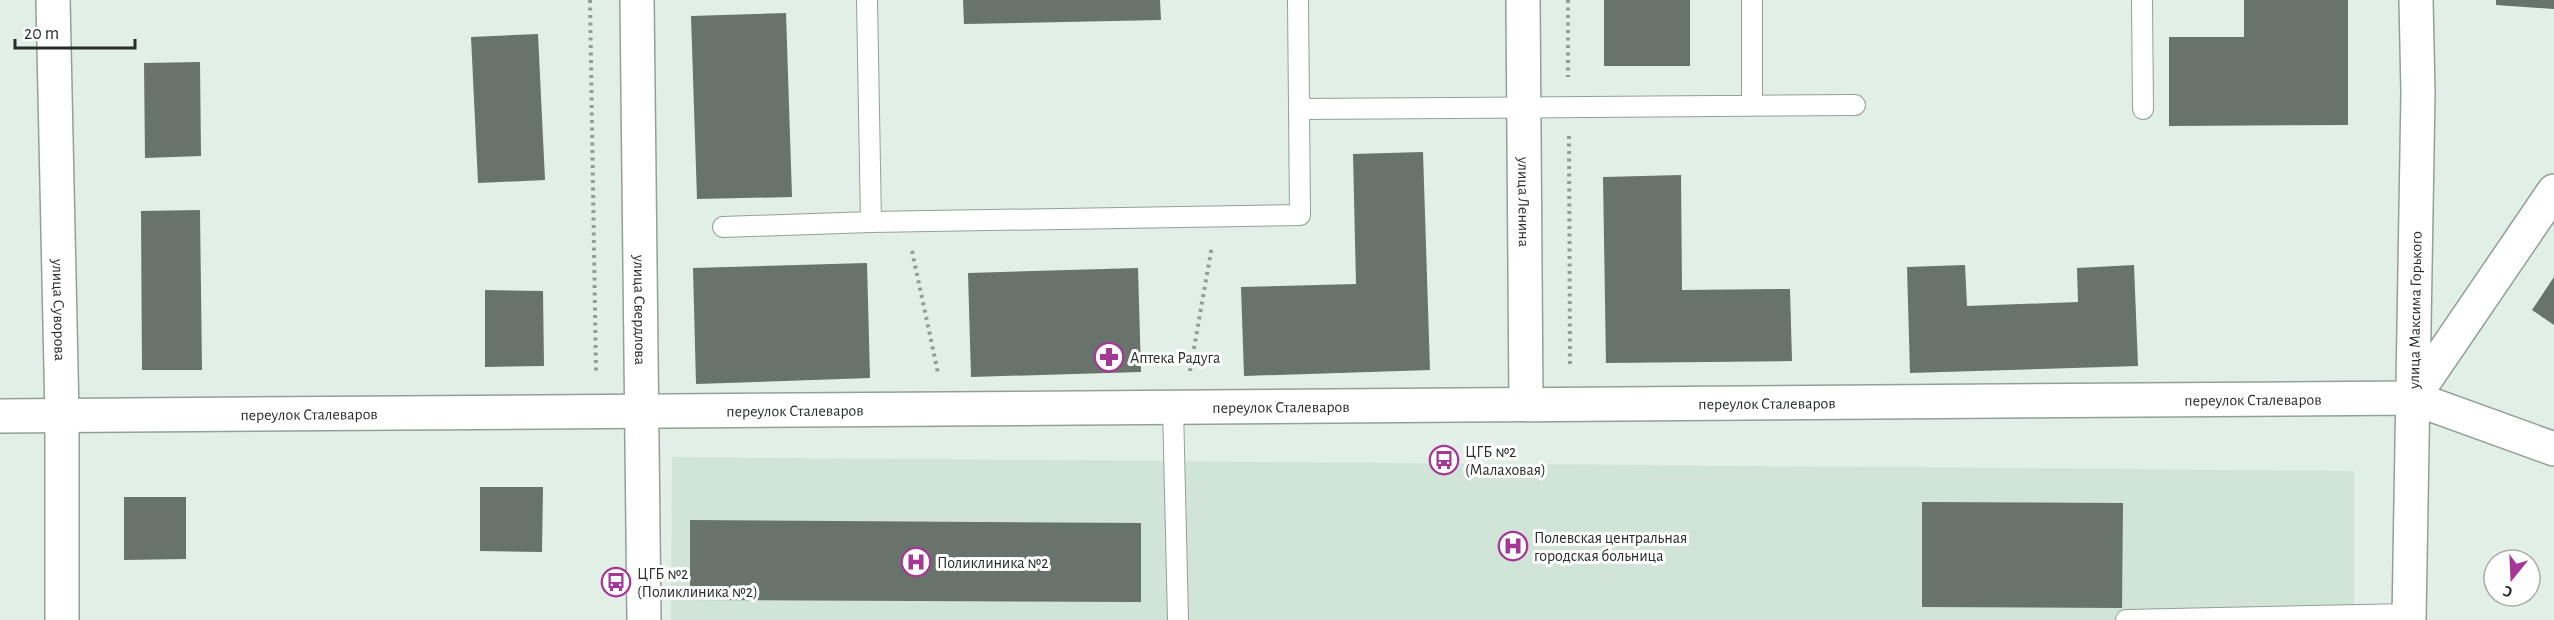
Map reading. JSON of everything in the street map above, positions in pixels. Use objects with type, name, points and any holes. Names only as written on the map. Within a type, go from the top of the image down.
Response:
[{"type":"street","name":"улица Суворова","points":[[53,0],[62,416],[62,620]]},
{"type":"street","name":"улица Свердлова","points":[[637,0],[644,411],[644,620]]},
{"type":"street","name":"улица Ленина","points":[[1523,0],[1526,404]]},
{"type":"street","name":"улица Максима Горького","points":[[2409,617],[2418,93],[2416,0]]},
{"type":"street","points":[[2413,398],[2554,191]]},
{"type":"street","name":"переулок Сталеваров","points":[[0,416],[2413,398],[2554,449]]},
{"type":"lane","points":[[867,0],[871,222]]},
{"type":"lane","points":[[723,227],[906,221],[1300,215],[1301,109],[1298,0]]},
{"type":"lane","points":[[1752,0],[1752,105]]},
{"type":"lane","points":[[2142,0],[2143,109]]},
{"type":"lane","points":[[1301,109],[1855,105]]},
{"type":"lane","points":[[1178,407],[1178,620]]},
{"type":"lane","points":[[2126,620],[2409,617]]},
{"type":"path","points":[[590,0],[596,412]]},
{"type":"path","points":[[1568,0],[1570,405]]},
{"type":"path","points":[[1178,407],[1218,216]]},
{"type":"path","points":[[906,221],[946,409]]},
{"type":"shaded area","name":"Полевская центральная городская больница","points":[[672,457],[2354,471],[2354,620],[671,620]]},
{"type":"building","points":[[963,0],[1160,0],[1161,20],[964,24]]},
{"type":"building","points":[[1604,0],[1690,0],[1690,66],[1604,66]]},
{"type":"building","points":[[2244,0],[2348,0],[2348,125],[2169,126],[2169,37],[2244,37]]},
{"type":"building","points":[[2496,0],[2554,0],[2554,9],[2496,5]]},
{"type":"building","points":[[786,13],[792,197],[697,199],[691,16]]},
{"type":"building","points":[[538,34],[545,180],[478,183],[471,37]]},
{"type":"building","points":[[200,62],[201,156],[145,158],[144,63]]},
{"type":"building","points":[[1423,152],[1430,370],[1244,376],[1241,287],[1356,284],[1353,154]]},
{"type":"building","points":[[1681,175],[1682,290],[1790,289],[1792,361],[1606,363],[1603,177]]},
{"type":"building","points":[[200,210],[202,370],[142,370],[141,211]]},
{"type":"building","points":[[867,263],[870,378],[696,384],[693,268]]},
{"type":"building","points":[[1965,265],[1967,306],[2078,302],[2077,268],[2134,265],[2138,366],[1910,373],[1907,267]]},
{"type":"building","points":[[1138,268],[1141,372],[971,377],[968,273]]},
{"type":"building","points":[[2554,277],[2554,325],[2532,310]]},
{"type":"building","points":[[485,290],[543,291],[544,366],[485,367]]},
{"type":"building","points":[[480,487],[543,487],[542,552],[480,551]]},
{"type":"building","points":[[124,497],[186,497],[186,559],[124,560]]},
{"type":"building","points":[[1922,502],[2123,503],[2122,608],[1922,607]]},
{"type":"building","name":"Поликлиника №2","points":[[690,520],[1141,523],[1141,602],[690,600]]},
{"type":"place","name":"Аптека Радуга","points":[[1109,357]]},
{"type":"place","name":"ЦГБ №2 (Малаховая)","points":[[1444,460]]},
{"type":"place","name":"Полевская центральная городская больница","points":[[1513,546]]},
{"type":"place","name":"Поликлиника №2","points":[[916,562]]},
{"type":"place","name":"ЦГБ №2 (Поликлиника №2)","points":[[616,582]]}]
